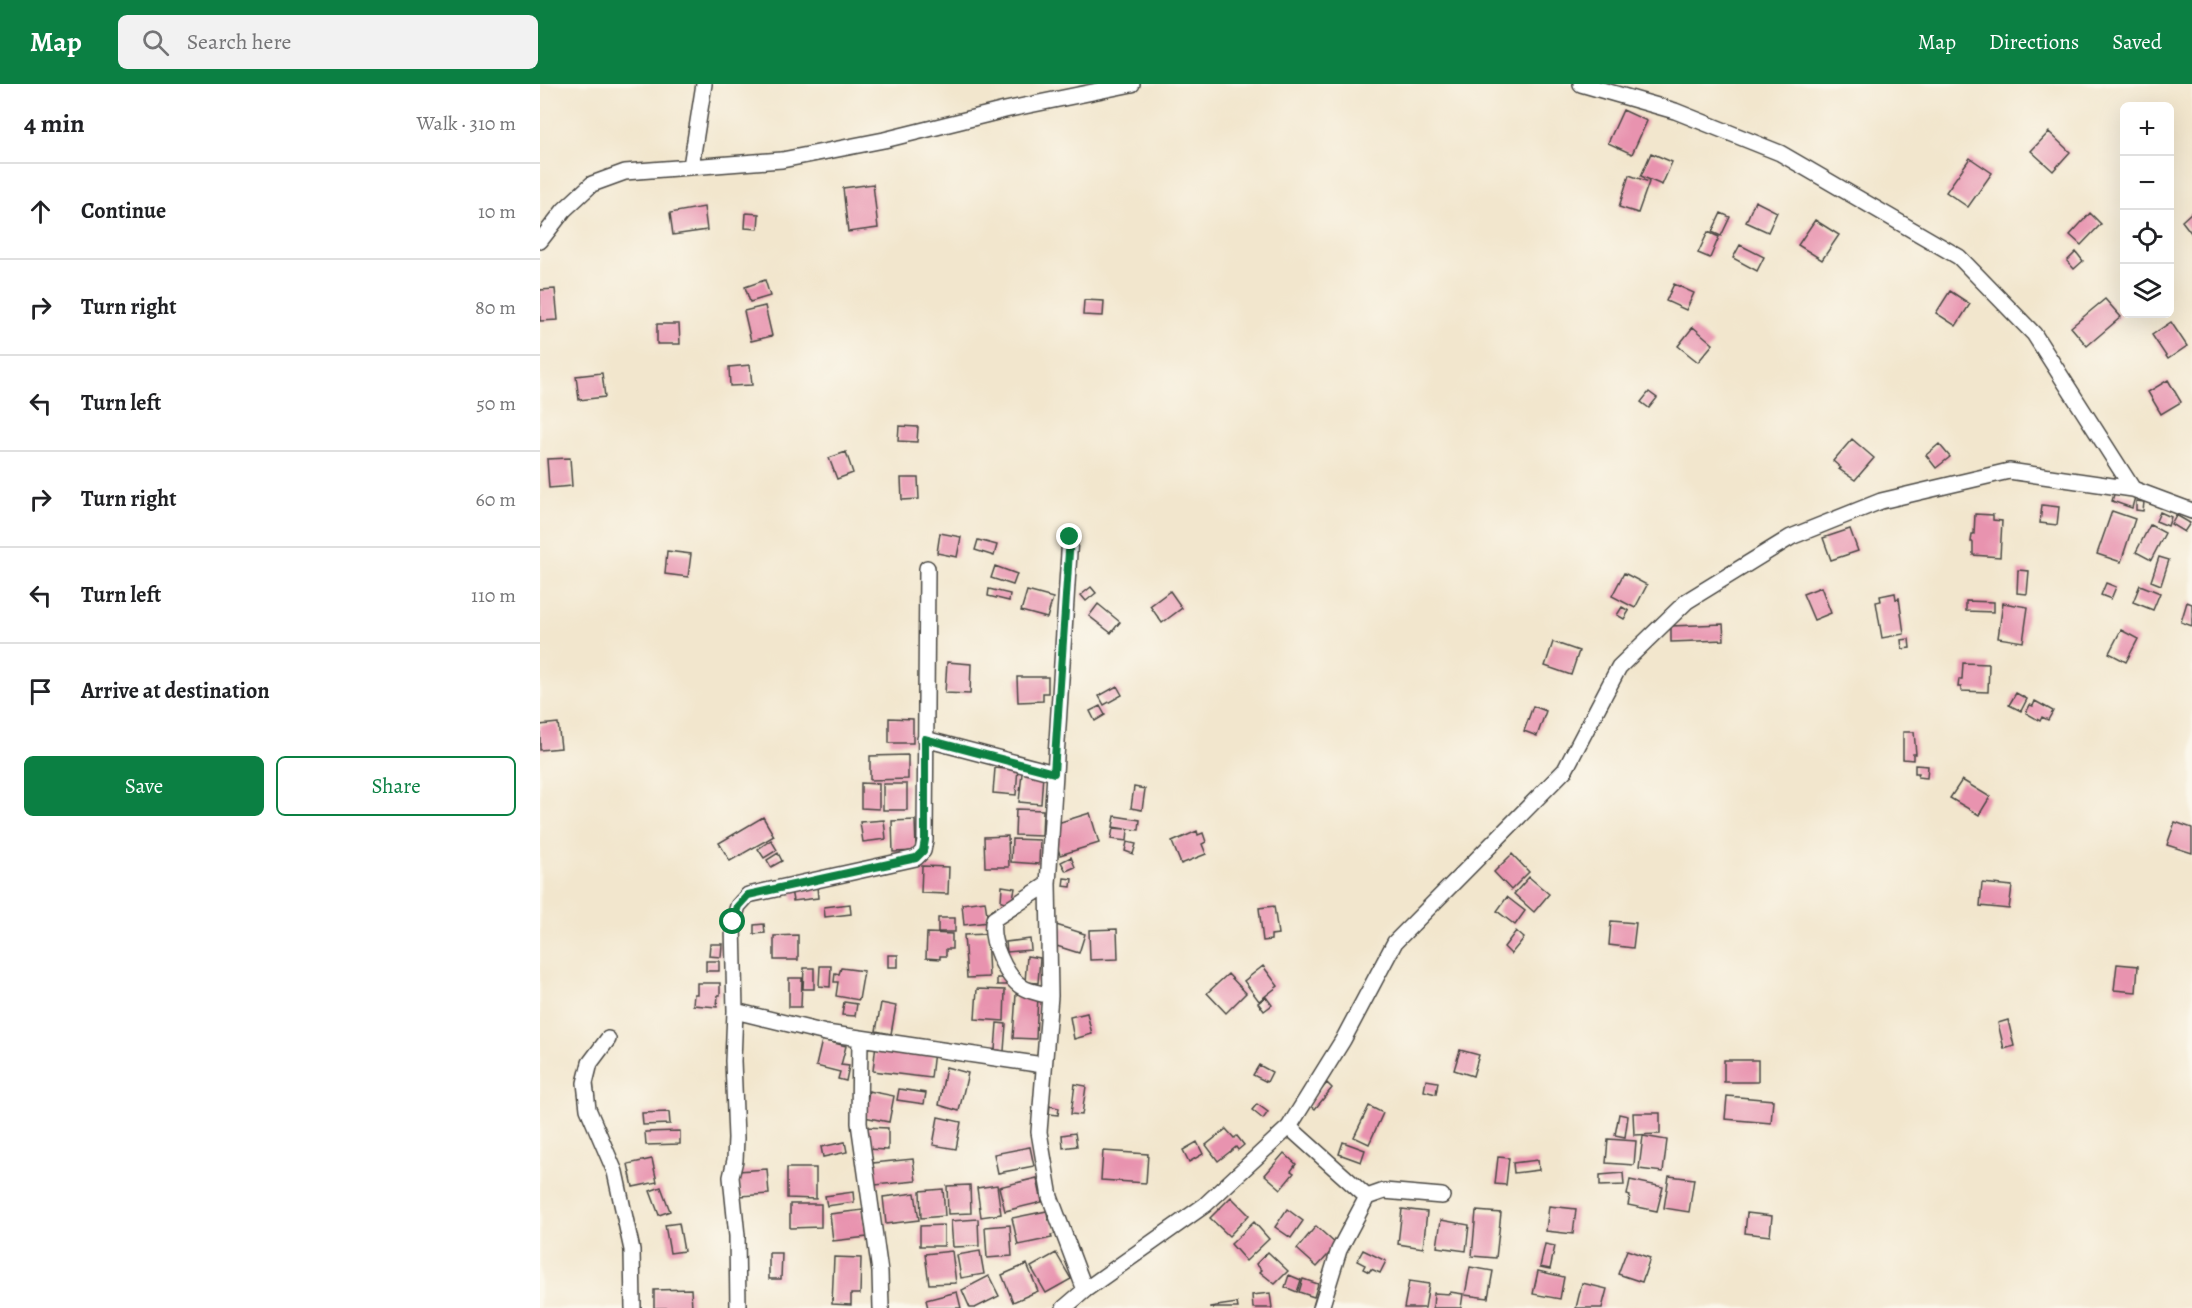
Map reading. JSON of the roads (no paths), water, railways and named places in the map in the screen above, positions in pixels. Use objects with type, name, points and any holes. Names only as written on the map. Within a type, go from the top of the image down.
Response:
[{"type":"street","points":[[691,166],[704,84]]},
{"type":"street","points":[[540,241],[564,210],[592,184],[625,172],[782,160],[884,140],[1005,110],[1132,84]]},
{"type":"street","points":[[1581,84],[1675,111],[1780,153],[1959,257],[2034,334],[2133,489]]},
{"type":"street","points":[[1070,537],[1047,884],[1050,996],[1039,1132],[1050,1197],[1075,1301],[1205,1205],[1289,1127],[1343,1040],[1395,942],[1565,770],[1619,667],[1687,601],[1791,537],[1881,501],[2009,471],[2133,489],[2192,511]]},
{"type":"street","points":[[738,1308],[737,1236],[731,1177],[735,1160],[736,1138],[733,1061],[735,1011],[733,922],[738,906],[748,895],[916,858],[923,851],[925,840],[927,568]]},
{"type":"street","points":[[925,739],[1054,773]]},
{"type":"street","points":[[1047,884],[994,920],[992,928],[993,938],[1002,960],[1012,976],[1022,987],[1050,996]]},
{"type":"street","points":[[735,1011],[826,1033],[1043,1065]]},
{"type":"street","points":[[860,1038],[859,1123],[880,1272],[881,1308]]},
{"type":"street","points":[[608,1039],[590,1063],[585,1083],[588,1109],[615,1172],[632,1250],[633,1308]]},
{"type":"street","points":[[1289,1127],[1367,1197]]},
{"type":"street","points":[[1326,1306],[1339,1250],[1367,1197],[1384,1191],[1442,1196]]}]
